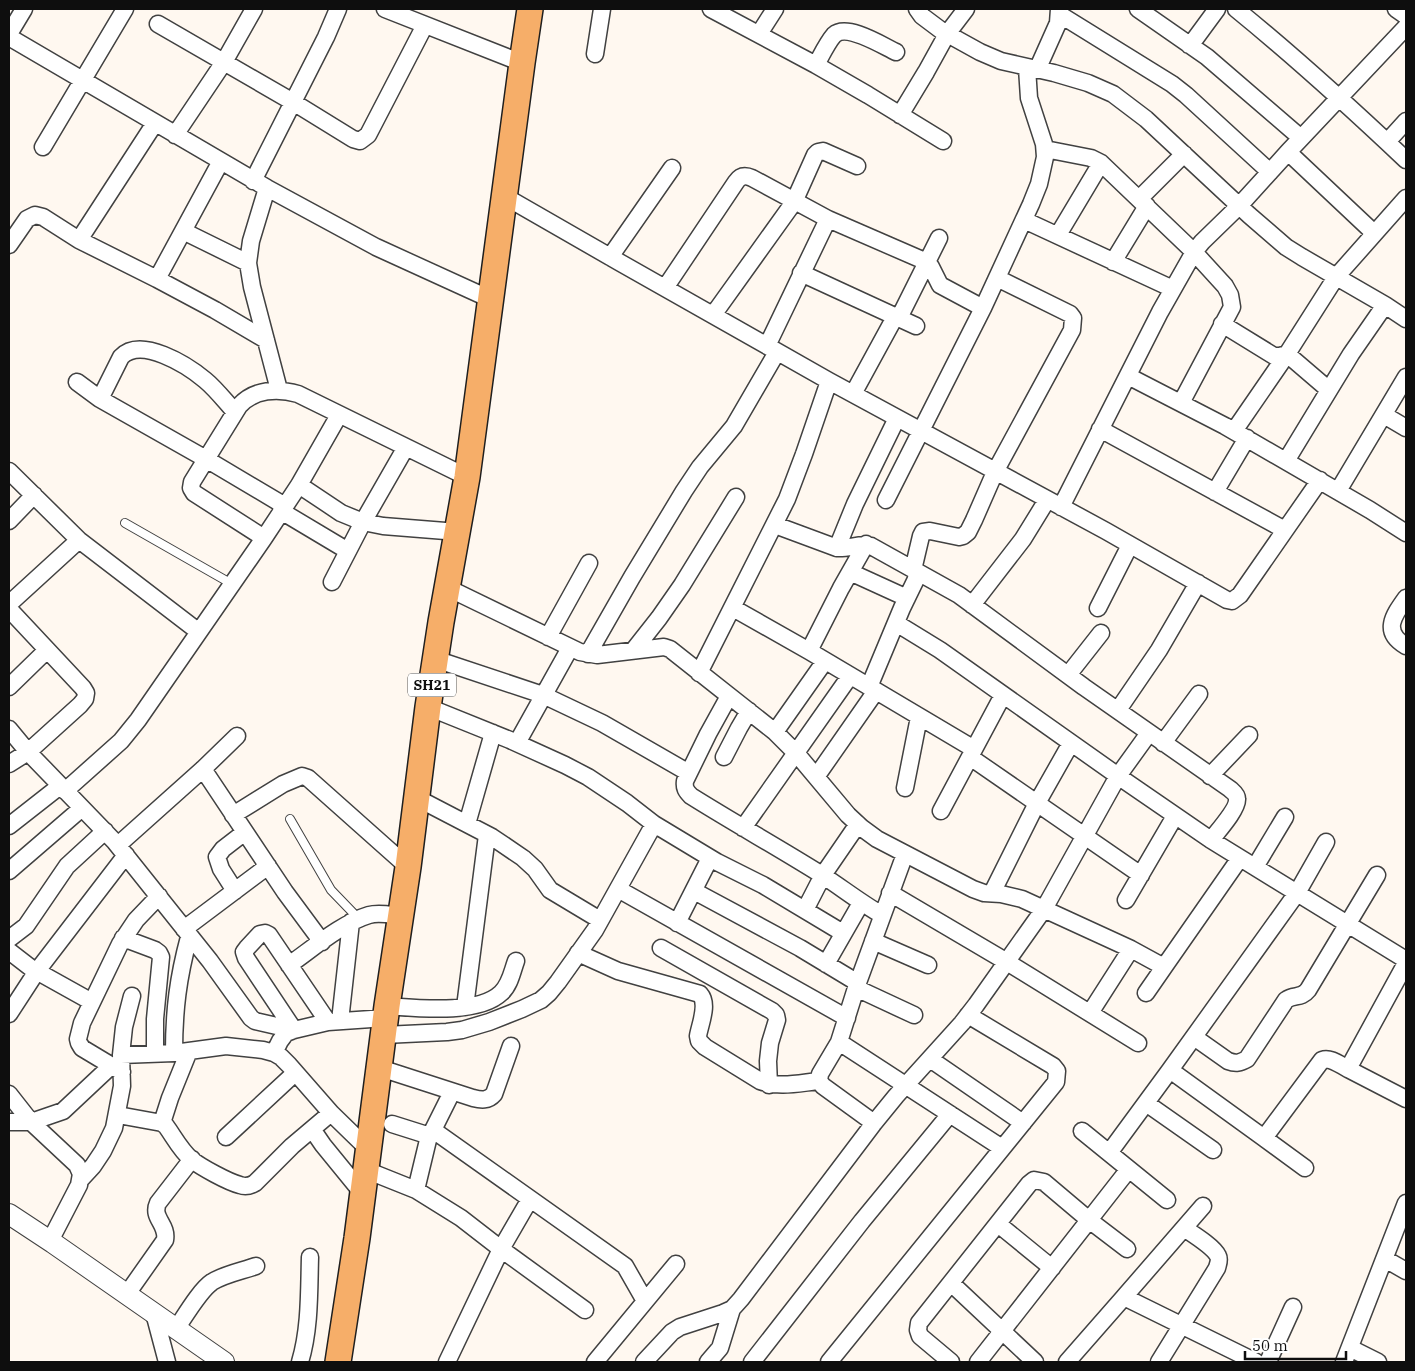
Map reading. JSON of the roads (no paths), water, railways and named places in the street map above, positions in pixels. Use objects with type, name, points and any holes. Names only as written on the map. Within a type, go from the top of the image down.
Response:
[{"type":"main road","name":"SH21","points":[[338,1362],[368,1160],[428,707],[467,478],[530,9]]},
{"type":"street","points":[[24,9],[9,36],[260,185],[376,247],[490,299]]},
{"type":"street","points":[[43,148],[125,9]]},
{"type":"street","points":[[175,135],[224,62],[254,9]]},
{"type":"street","points":[[279,390],[252,287],[248,263],[251,241],[260,185],[293,102],[338,9]]},
{"type":"street","points":[[385,9],[409,14],[425,26],[522,63]]},
{"type":"street","points":[[595,54],[602,9]]},
{"type":"street","points":[[711,9],[816,65],[943,141]]},
{"type":"street","points":[[759,34],[775,9]]},
{"type":"street","points":[[917,9],[922,16],[947,34],[980,52],[1001,61],[1088,83],[1113,94],[1146,119],[1286,247],[1406,319]]},
{"type":"street","points":[[900,115],[947,34],[966,9]]},
{"type":"street","points":[[1138,9],[1220,68],[1301,138]]},
{"type":"street","points":[[1189,45],[1217,9]]},
{"type":"street","points":[[1236,9],[1274,40],[1406,160]]},
{"type":"street","points":[[1396,9],[1406,16]]},
{"type":"street","points":[[886,500],[983,308],[1034,198],[1043,170],[1045,149],[1029,98],[1032,69],[1058,23],[1059,12],[1186,95],[1270,172]]},
{"type":"street","points":[[158,24],[293,102],[353,140],[360,141],[368,135],[425,26]]},
{"type":"street","points":[[972,605],[1023,539],[1054,504],[1100,430],[1194,252],[1406,27]]},
{"type":"street","points":[[816,65],[833,36],[846,30],[896,52]]},
{"type":"street","points":[[1387,142],[1406,121]]},
{"type":"street","points":[[79,240],[155,123]]},
{"type":"street","points":[[1045,149],[1080,155],[1101,163],[1194,252],[1226,286],[1232,307],[1181,403]]},
{"type":"street","points":[[713,316],[794,202],[812,160],[818,152],[823,152],[857,166]]},
{"type":"street","points":[[1288,152],[1374,233]]},
{"type":"street","points":[[1113,262],[1143,203],[1184,154]]},
{"type":"street","points":[[157,279],[220,162]]},
{"type":"street","points":[[1058,236],[1101,163]]},
{"type":"street","points":[[610,257],[672,168]]},
{"type":"street","points":[[665,288],[739,178],[744,176],[752,178],[828,219],[927,262],[940,285],[983,308]]},
{"type":"street","points":[[504,196],[829,381],[1227,600],[1237,599],[1320,480]]},
{"type":"street","points":[[1215,492],[1241,435],[1286,354],[1336,277],[1406,198]]},
{"type":"street","points":[[11,238],[30,216],[43,216],[79,240],[216,310],[266,340]]},
{"type":"street","points":[[588,654],[684,491],[734,426],[772,349],[801,274],[828,219]]},
{"type":"street","points":[[1024,220],[1173,290]]},
{"type":"street","points":[[183,231],[248,263]]},
{"type":"street","points":[[854,394],[940,238]]},
{"type":"street","points":[[801,274],[916,326]]},
{"type":"street","points":[[816,777],[872,689],[916,571],[923,532],[930,531],[959,537],[968,532],[995,472],[1072,330],[1073,318],[1070,314],[997,278]]},
{"type":"street","points":[[1286,461],[1351,354],[1385,305]]},
{"type":"street","points":[[1222,324],[1274,356],[1286,354]]},
{"type":"street","points":[[100,399],[121,357],[131,350],[140,349],[180,363],[205,381],[235,412]]},
{"type":"street","points":[[1286,354],[1329,390]]},
{"type":"street","points":[[1128,376],[1241,435],[1320,480],[1406,533]]},
{"type":"street","points":[[1338,491],[1406,377]]},
{"type":"street","points":[[699,673],[787,499],[829,381]]},
{"type":"street","points":[[77,382],[100,399],[206,459],[348,551]]},
{"type":"street","points":[[264,538],[194,494],[191,486],[235,412],[243,401],[253,395],[279,390],[298,394],[467,478]]},
{"type":"street","points":[[9,826],[63,788],[113,749],[130,731],[264,538],[339,415]]},
{"type":"street","points":[[1384,415],[1406,428]]},
{"type":"street","points":[[837,548],[897,418]]},
{"type":"street","points":[[1100,430],[1285,530]]},
{"type":"street","points":[[332,582],[363,522],[406,447]]},
{"type":"street","points":[[9,471],[79,540],[199,632]]},
{"type":"street","points":[[298,485],[342,513],[363,522],[383,526],[458,532]]},
{"type":"street","points":[[9,521],[34,496]]},
{"type":"street","points":[[632,650],[659,618],[682,585],[736,498]]},
{"type":"street","points":[[775,525],[837,548],[866,544],[959,595],[1149,733],[1230,789],[1236,794],[1235,808],[1211,840]]},
{"type":"street","points":[[9,604],[79,540]]},
{"type":"street","points":[[809,651],[866,544]]},
{"type":"street","points":[[1098,608],[1130,545]]},
{"type":"street","points":[[548,637],[589,563]]},
{"type":"street","points":[[850,572],[907,598]]},
{"type":"street","points":[[1118,710],[1159,650],[1198,583]]},
{"type":"street","points":[[448,588],[570,648],[588,654],[597,655],[664,647],[670,649],[775,732],[796,753],[848,815],[876,839],[973,889],[1012,896],[1044,909],[1131,949],[1164,967]]},
{"type":"street","points":[[1406,598],[1391,624],[1391,631],[1398,642],[1406,646]]},
{"type":"street","points":[[733,608],[919,717],[972,753],[1037,803],[1141,875]]},
{"type":"street","points":[[9,609],[86,693],[80,705],[28,752],[9,764]]},
{"type":"street","points":[[896,623],[940,650],[1211,840],[1405,957],[1348,1069]]},
{"type":"street","points":[[1068,675],[1101,633]]},
{"type":"street","points":[[517,743],[570,648]]},
{"type":"street","points":[[9,687],[47,650]]},
{"type":"street","points":[[436,659],[543,695],[602,723],[689,773]]},
{"type":"street","points":[[775,732],[826,661]]},
{"type":"street","points":[[743,828],[850,676]]},
{"type":"street","points":[[1163,743],[1200,694]]},
{"type":"street","points":[[941,811],[1003,695]]},
{"type":"street","points":[[729,696],[685,781],[686,791],[743,828],[823,875],[861,903],[882,915]]},
{"type":"street","points":[[428,707],[493,732],[565,765],[588,778],[654,824],[710,858],[762,885],[843,933]]},
{"type":"street","points":[[724,757],[738,728],[749,711]]},
{"type":"street","points":[[905,788],[919,717]]},
{"type":"street","points":[[9,729],[28,752],[122,850],[210,961],[250,1018],[255,1021],[294,1030]]},
{"type":"street","points":[[467,824],[493,732]]},
{"type":"street","points":[[708,1362],[720,1348],[732,1309],[874,1123],[968,1015],[1007,962],[1044,909],[1118,776],[1149,733]]},
{"type":"street","points":[[1210,776],[1249,734]]},
{"type":"street","points":[[9,1014],[122,850],[237,736]]},
{"type":"street","points":[[992,893],[1037,803],[1072,743]]},
{"type":"street","points":[[202,769],[322,942]]},
{"type":"street","points":[[233,815],[292,779],[302,776],[308,778],[408,867]]},
{"type":"street","points":[[417,798],[487,835],[529,863],[550,890],[600,920]]},
{"type":"street","points":[[9,871],[82,808]]},
{"type":"street","points":[[1126,900],[1175,816]]},
{"type":"street","points":[[1255,867],[1285,816]]},
{"type":"street","points":[[386,1020],[447,1032],[462,1030],[489,1022],[535,1004],[549,993],[600,920],[654,824]]},
{"type":"street","points":[[805,910],[823,875],[858,824]]},
{"type":"street","points":[[9,939],[26,926],[68,866],[105,832]]},
{"type":"street","points":[[235,891],[217,857],[223,849],[245,832]]},
{"type":"street","points":[[465,1006],[487,835]]},
{"type":"street","points":[[1109,1153],[1297,893],[1326,842]]},
{"type":"street","points":[[874,1123],[823,1086],[819,1081],[820,1074],[839,1042],[857,985],[905,854]]},
{"type":"street","points":[[677,922],[710,858]]},
{"type":"street","points":[[1146,994],[1240,858]]},
{"type":"street","points":[[162,1123],[181,1052],[174,1020],[177,989],[187,933],[235,891],[268,866]]},
{"type":"street","points":[[1194,1037],[1228,1061],[1234,1063],[1247,1059],[1286,1000],[1304,994],[1308,990],[1377,875]]},
{"type":"street","points":[[618,889],[847,1018]]},
{"type":"street","points":[[694,892],[800,948],[857,985],[914,1015]]},
{"type":"street","points":[[890,893],[1138,1042]]},
{"type":"street","points":[[118,1064],[87,1052],[82,1048],[78,1039],[82,1023],[123,938],[136,920],[158,896]]},
{"type":"street","points":[[826,964],[861,903]]},
{"type":"street","points":[[289,965],[355,921],[379,914],[401,916]]},
{"type":"street","points":[[334,1021],[355,921]]},
{"type":"street","points":[[294,1030],[246,958],[244,952],[254,938],[260,934],[265,933],[269,935],[289,965],[334,1021]]},
{"type":"street","points":[[123,938],[155,950],[161,957],[155,1019],[156,1054]]},
{"type":"street","points":[[873,941],[928,965]]},
{"type":"street","points":[[661,948],[776,1014],[777,1020],[770,1043],[768,1061],[769,1085]]},
{"type":"street","points":[[1090,1013],[1131,949]]},
{"type":"street","points":[[9,951],[37,972],[92,1002]]},
{"type":"street","points":[[578,953],[638,978],[700,994],[705,1004],[698,1036],[699,1040],[704,1047],[760,1081],[769,1085],[819,1081]]},
{"type":"street","points":[[274,1053],[286,1033],[294,1030],[334,1021],[386,1020],[491,1000],[506,987],[516,961]]},
{"type":"street","points":[[81,1180],[103,1151],[118,1115],[122,1086],[118,1064],[124,1027],[132,996]]},
{"type":"street","points":[[829,1362],[1056,1082],[1058,1071],[1053,1066],[968,1015]]},
{"type":"street","points":[[839,1042],[1002,1148]]},
{"type":"street","points":[[9,1122],[30,1122],[63,1111],[118,1064],[156,1054],[226,1046],[274,1053],[281,1057],[331,1113],[368,1160],[461,1218],[501,1250],[585,1310]]},
{"type":"street","points":[[380,1068],[481,1100],[490,1098],[494,1094],[511,1046]]},
{"type":"street","points":[[930,1059],[1023,1123]]},
{"type":"street","points":[[1264,1138],[1322,1060],[1332,1060],[1406,1099]]},
{"type":"street","points":[[1170,1070],[1305,1168]]},
{"type":"street","points":[[226,1137],[295,1073]]},
{"type":"street","points":[[416,1190],[431,1133],[452,1092]]},
{"type":"street","points":[[9,1094],[30,1122],[77,1165],[81,1174],[79,1186],[50,1241]]},
{"type":"street","points":[[1146,1104],[1214,1150]]},
{"type":"street","points":[[118,1115],[162,1123],[183,1151],[202,1167],[240,1185],[250,1186],[292,1146],[331,1113]]},
{"type":"street","points":[[752,1362],[862,1221],[950,1114]]},
{"type":"street","points":[[392,1124],[431,1133],[530,1199],[625,1266],[645,1300]]},
{"type":"street","points":[[312,1129],[363,1194]]},
{"type":"street","points":[[1082,1131],[1167,1200]]},
{"type":"street","points":[[127,1294],[164,1240],[166,1233],[155,1208],[192,1159]]},
{"type":"street","points":[[978,1362],[1129,1170]]},
{"type":"street","points":[[952,1362],[920,1336],[918,1330],[919,1323],[1034,1180],[1044,1182],[1127,1249]]},
{"type":"street","points":[[447,1362],[501,1250],[530,1199]]},
{"type":"street","points":[[1378,1362],[1347,1355],[1406,1204]]},
{"type":"street","points":[[1072,1361],[1124,1297],[1203,1206]]},
{"type":"street","points":[[9,1214],[224,1362]]},
{"type":"street","points":[[998,1224],[1052,1268]]},
{"type":"street","points":[[1159,1362],[1217,1268],[1219,1260],[1218,1254],[1184,1228]]},
{"type":"street","points":[[300,1362],[305,1342],[310,1257]]},
{"type":"street","points":[[1385,1259],[1406,1271]]},
{"type":"street","points":[[595,1362],[676,1264]]},
{"type":"street","points":[[176,1329],[205,1288],[212,1282],[256,1266]]},
{"type":"street","points":[[951,1283],[1035,1362]]},
{"type":"street","points":[[1124,1297],[1256,1362]]},
{"type":"street","points":[[1268,1362],[1292,1307]]},
{"type":"street","points":[[644,1362],[680,1326],[732,1309]]},
{"type":"street","points":[[154,1313],[167,1362]]},
{"type":"lane","points":[[125,522],[232,584]]},
{"type":"lane","points":[[290,819],[331,890],[355,921]]}]
